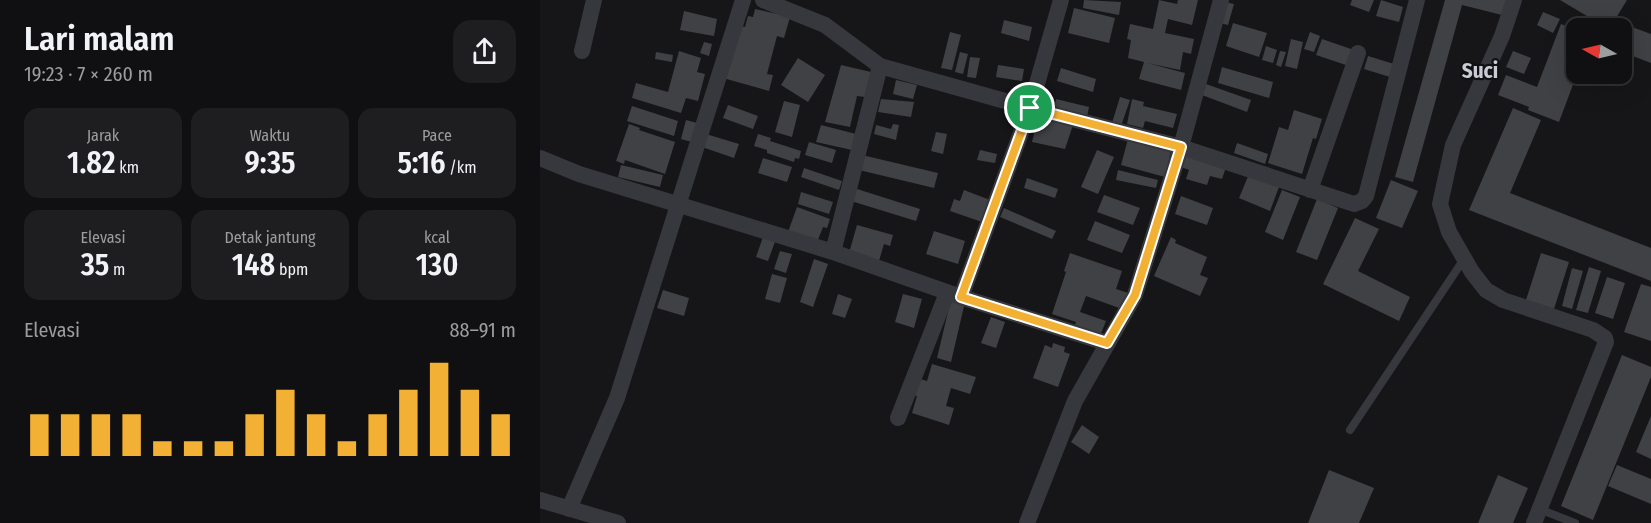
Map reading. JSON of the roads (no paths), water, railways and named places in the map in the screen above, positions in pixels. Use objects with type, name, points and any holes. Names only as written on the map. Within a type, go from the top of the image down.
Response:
[{"type":"street","points":[[582,51],[594,0]]},
{"type":"street","points":[[569,509],[617,398],[743,0]]},
{"type":"street","points":[[765,0],[825,25],[880,66],[1181,147],[1354,204],[1362,201],[1366,196],[1417,0]]},
{"type":"street","points":[[898,418],[954,295],[1030,108],[1061,0]]},
{"type":"street","points":[[1027,523],[1075,401],[1135,295],[1181,147],[1221,0]]},
{"type":"street","points":[[1514,0],[1502,36],[1454,145],[1440,204],[1449,232],[1486,290],[1503,300],[1593,330],[1605,338],[1606,342],[1537,516]]},
{"type":"street","points":[[1310,190],[1358,53]]},
{"type":"street","points":[[833,252],[880,66]]},
{"type":"street","points":[[540,158],[579,174],[833,252],[954,295],[1107,343]]},
{"type":"street","points":[[540,501],[618,523]]},
{"type":"lane","points":[[1350,430],[1465,259]]},
{"type":"lane","points":[[1537,516],[1575,523]]},
{"type":"district","name":"Suci","points":[[1480,71]]}]
